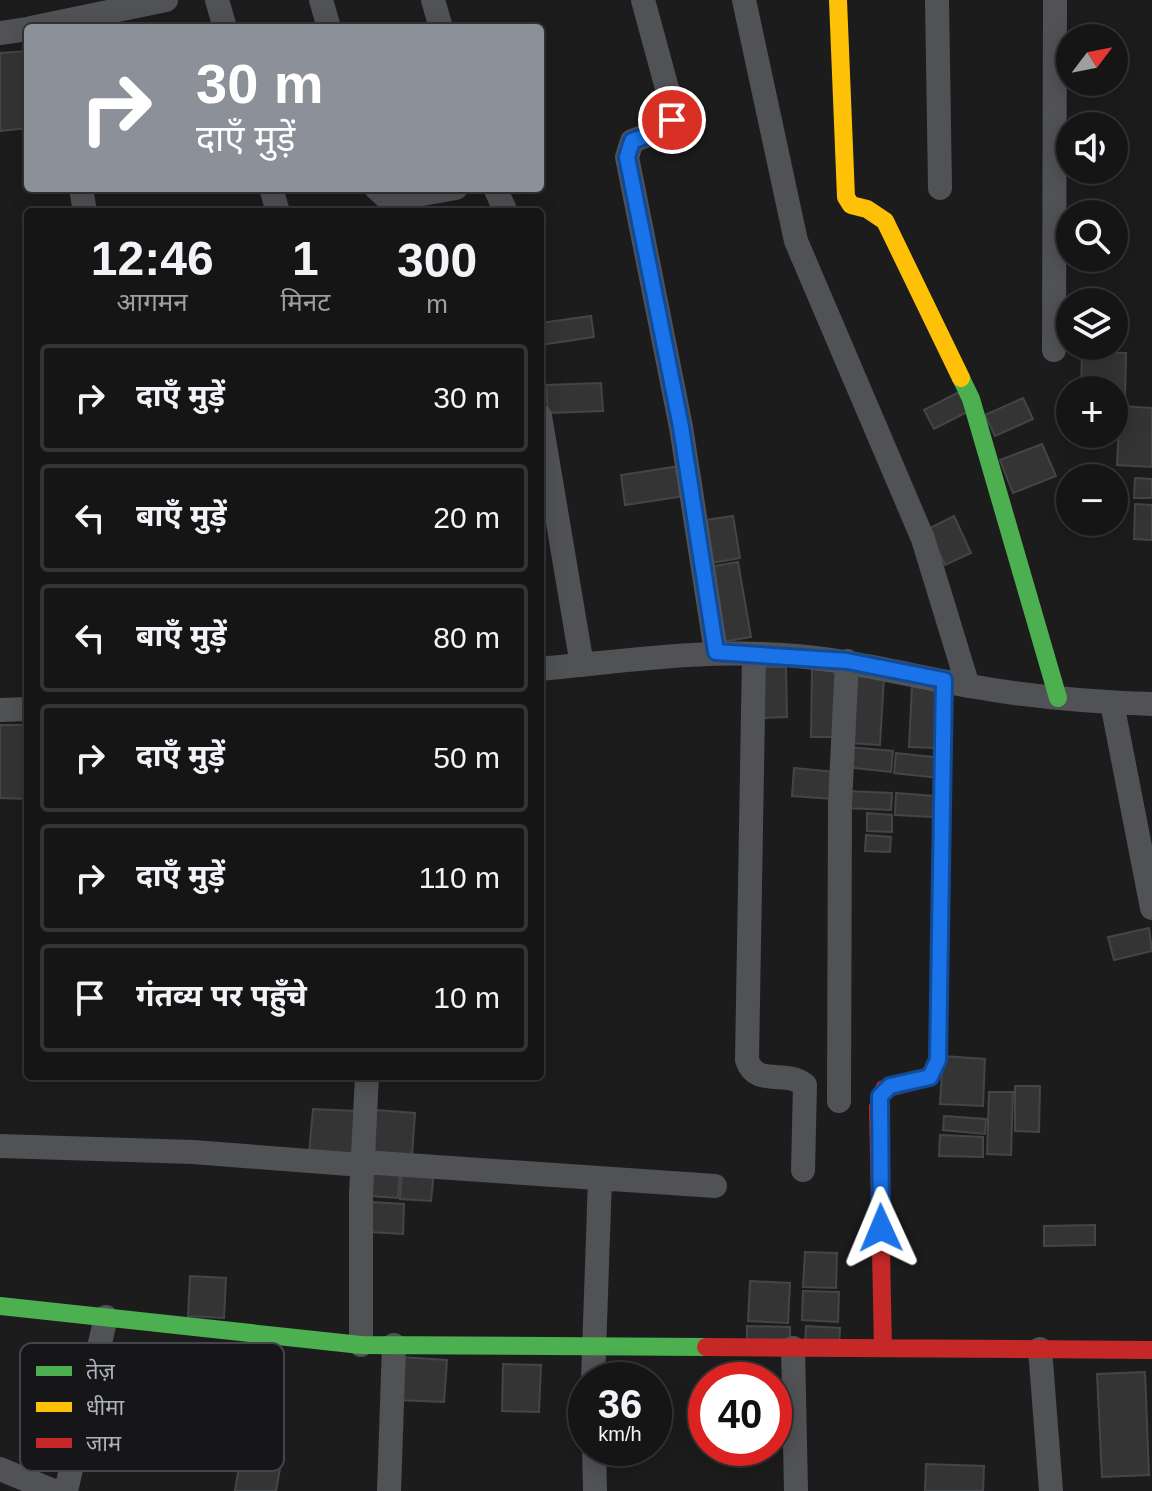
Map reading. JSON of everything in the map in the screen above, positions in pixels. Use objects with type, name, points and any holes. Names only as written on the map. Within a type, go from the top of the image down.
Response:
[{"type":"street","points":[[68,24],[166,0]]},
{"type":"street","points":[[217,0],[224,24]]},
{"type":"street","points":[[321,0],[328,24]]},
{"type":"street","points":[[433,0],[440,24]]},
{"type":"street","points":[[643,0],[674,114],[665,129],[632,141],[627,157],[681,427],[716,652]]},
{"type":"street","points":[[744,0],[796,241],[923,539],[968,686]]},
{"type":"street","points":[[838,0],[846,197],[851,205],[867,209],[885,221],[971,399],[1058,698]]},
{"type":"street","points":[[937,0],[940,188]]},
{"type":"street","points":[[1054,350],[1055,0]]},
{"type":"street","points":[[0,33],[24,29]]},
{"type":"street","points":[[380,192],[389,200],[434,192]]},
{"type":"street","points":[[544,440],[582,665]]},
{"type":"street","points":[[544,669],[716,652],[754,654],[847,661],[968,686],[1058,698],[1152,704]]},
{"type":"street","points":[[754,654],[747,1060],[750,1071],[757,1075],[795,1079],[805,1085],[803,1170]]},
{"type":"street","points":[[839,1101],[840,804],[847,661]]},
{"type":"street","points":[[883,1348],[878,1107],[884,1089],[930,1077],[938,1060],[944,680]]},
{"type":"street","points":[[1112,703],[1152,908]]},
{"type":"street","points":[[0,710],[24,709]]},
{"type":"street","points":[[361,1345],[362,1164],[367,1080]]},
{"type":"street","points":[[0,1146],[193,1152],[715,1186]]},
{"type":"street","points":[[593,1362],[600,1179]]},
{"type":"street","points":[[0,1306],[361,1345],[1152,1350]]},
{"type":"street","points":[[100,1343],[106,1317]]},
{"type":"street","points":[[389,1491],[394,1345]]},
{"type":"street","points":[[793,1348],[796,1491]]},
{"type":"street","points":[[1040,1349],[1051,1491]]},
{"type":"street","points":[[594,1466],[595,1491]]},
{"type":"street","points":[[0,1469],[54,1491]]},
{"type":"street","points":[[66,1491],[71,1471]]},
{"type":"building","points":[[24,51],[24,128],[0,131],[0,53]]},
{"type":"building","points":[[591,316],[594,337],[544,344],[544,322]]},
{"type":"building","points":[[1082,360],[1126,360],[1125,376],[1081,376]]},
{"type":"building","points":[[601,383],[603,411],[548,413],[546,385]]},
{"type":"building","points":[[959,392],[969,411],[934,429],[924,410]]},
{"type":"building","points":[[1023,398],[1033,419],[995,436],[985,415]]},
{"type":"building","points":[[1128,406],[1152,408],[1152,467],[1117,464],[1118,448],[1128,448]]},
{"type":"building","points":[[1042,444],[1056,476],[1013,493],[1000,460]]},
{"type":"building","points":[[680,466],[685,496],[625,505],[621,475]]},
{"type":"building","points":[[1135,478],[1152,479],[1152,498],[1134,498]]},
{"type":"building","points":[[1135,504],[1152,505],[1152,540],[1134,539]]},
{"type":"building","points":[[733,516],[740,558],[712,563],[705,520]]},
{"type":"building","points":[[954,516],[971,553],[945,565],[928,529]]},
{"type":"building","points":[[738,562],[751,637],[722,642],[709,567]]},
{"type":"building","points":[[762,667],[786,667],[787,717],[764,718]]},
{"type":"building","points":[[812,669],[838,670],[838,737],[811,737]]},
{"type":"building","points":[[852,675],[884,677],[880,745],[849,743]]},
{"type":"building","points":[[912,685],[939,686],[937,748],[909,747]]},
{"type":"building","points":[[0,725],[24,725],[24,799],[0,798]]},
{"type":"building","points":[[848,747],[893,751],[891,772],[846,767]]},
{"type":"building","points":[[896,753],[942,758],[939,778],[894,773]]},
{"type":"building","points":[[794,768],[835,772],[833,799],[792,796]]},
{"type":"building","points":[[845,791],[892,793],[891,810],[844,808]]},
{"type":"building","points":[[896,793],[934,796],[933,817],[895,815]]},
{"type":"building","points":[[867,813],[892,815],[892,832],[867,831]]},
{"type":"building","points":[[866,835],[891,837],[890,852],[865,851]]},
{"type":"building","points":[[1149,928],[1152,951],[1114,960],[1108,937]]},
{"type":"building","points":[[943,1056],[985,1059],[983,1106],[940,1104]]},
{"type":"building","points":[[1015,1086],[1040,1086],[1039,1132],[1015,1131]]},
{"type":"building","points":[[989,1092],[1013,1092],[1011,1155],[987,1154]]},
{"type":"building","points":[[313,1109],[356,1111],[353,1156],[309,1153]]},
{"type":"building","points":[[376,1110],[415,1113],[412,1156],[374,1154]]},
{"type":"building","points":[[944,1116],[986,1119],[985,1134],[943,1130]]},
{"type":"building","points":[[940,1135],[983,1137],[983,1157],[939,1156]]},
{"type":"building","points":[[372,1167],[400,1169],[398,1198],[370,1196]]},
{"type":"building","points":[[402,1170],[434,1172],[431,1201],[400,1199]]},
{"type":"building","points":[[371,1202],[404,1204],[403,1234],[369,1232]]},
{"type":"building","points":[[1095,1225],[1095,1245],[1044,1246],[1044,1226]]},
{"type":"building","points":[[805,1252],[837,1253],[836,1288],[803,1287]]},
{"type":"building","points":[[190,1276],[226,1278],[224,1318],[188,1316]]},
{"type":"building","points":[[750,1281],[790,1283],[788,1323],[748,1321]]},
{"type":"building","points":[[803,1291],[839,1292],[838,1322],[802,1320]]},
{"type":"building","points":[[747,1326],[790,1327],[790,1346],[747,1345]]},
{"type":"building","points":[[806,1326],[840,1328],[839,1347],[805,1345]]},
{"type":"building","points":[[400,1357],[447,1360],[444,1402],[397,1400]]},
{"type":"building","points":[[503,1364],[541,1365],[539,1412],[502,1411]]},
{"type":"building","points":[[1145,1372],[1149,1475],[1102,1477],[1097,1374]]},
{"type":"building","points":[[926,1464],[984,1466],[983,1491],[925,1491]]},
{"type":"building","points":[[238,1471],[280,1471],[276,1491],[235,1491]]},
{"type":"traffic: fast","points":[[961,378],[971,399],[1058,698]]},
{"type":"traffic: fast","points":[[941,871],[944,680]]},
{"type":"traffic: fast","points":[[0,1306],[361,1345],[706,1347]]},
{"type":"traffic: slow","points":[[838,0],[846,197],[851,205],[867,209],[885,221],[961,378]]},
{"type":"traffic: jam","points":[[883,1348],[878,1107],[884,1089],[930,1077],[938,1060],[941,871]]},
{"type":"traffic: jam","points":[[706,1347],[1152,1350]]},
{"type":"route","points":[[672,120],[665,129],[632,141],[627,157],[681,427],[716,652],[847,661],[944,680],[938,1060],[930,1077],[919,1082],[890,1086],[880,1096],[881,1228]]}]
